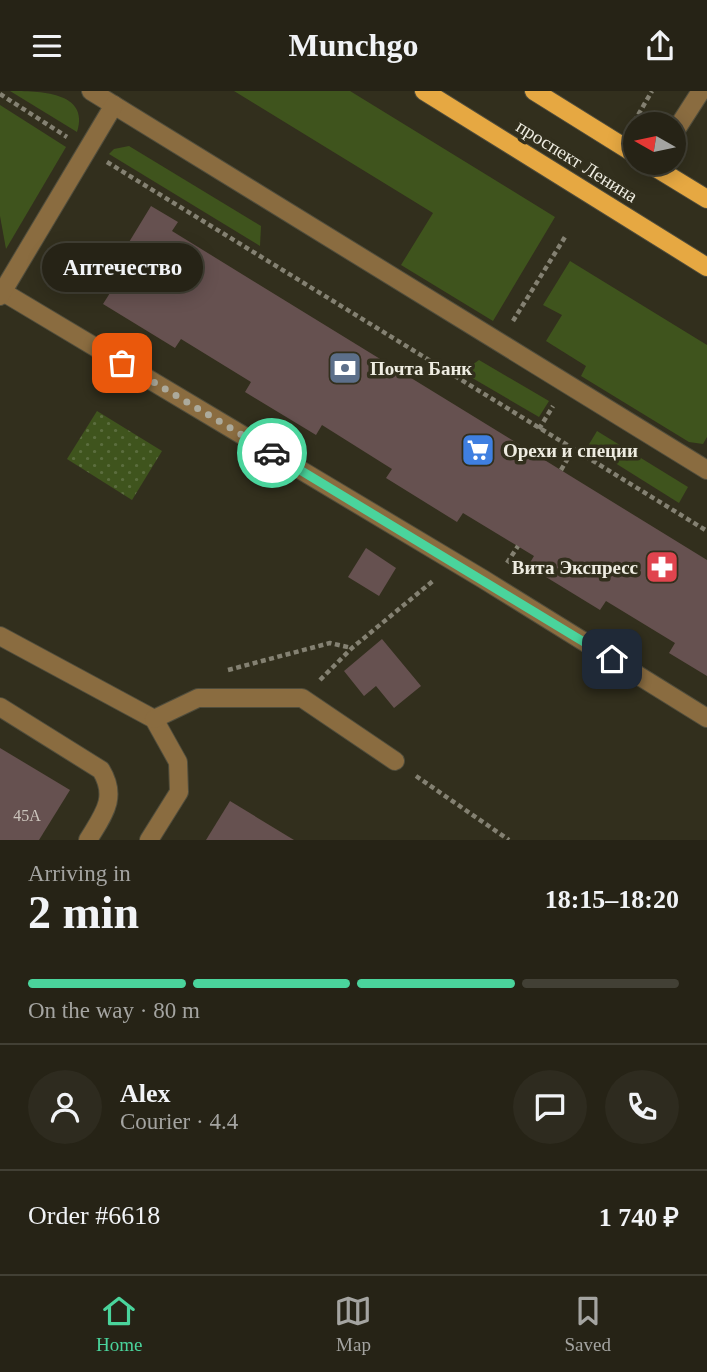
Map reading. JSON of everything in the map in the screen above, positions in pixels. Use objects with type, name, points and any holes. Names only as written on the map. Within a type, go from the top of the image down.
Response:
[{"type":"main road","name":"проспект Ленина","points":[[424,91],[707,267]]},
{"type":"main road","name":"проспект Ленина","points":[[534,91],[623,147]]},
{"type":"main road","name":"проспект Ленина","points":[[669,175],[707,199]]},
{"type":"street","points":[[91,91],[707,470]]},
{"type":"street","points":[[686,114],[701,91]]},
{"type":"street","points":[[114,105],[1,294],[455,562],[707,718]]},
{"type":"street","points":[[0,636],[154,719],[178,762],[178,792],[149,840]]},
{"type":"street","points":[[154,719],[198,698],[302,698],[395,761]]},
{"type":"street","points":[[0,707],[101,770],[109,783],[108,807],[88,840]]},
{"type":"path","points":[[640,112],[652,91]]},
{"type":"path","points":[[0,94],[707,531]]},
{"type":"path","points":[[536,284],[565,237]]},
{"type":"path","points":[[561,470],[573,450]]},
{"type":"path","points":[[302,698],[352,648],[455,562]]},
{"type":"path","points":[[223,671],[330,643],[352,648]]},
{"type":"path","points":[[395,761],[509,840]]},
{"type":"green space","points":[[10,91],[47,93],[69,101],[76,108],[79,118],[77,132]]},
{"type":"green space","points":[[234,91],[350,91],[555,217],[493,321],[401,265],[433,213]]},
{"type":"green space","points":[[0,105],[66,147],[6,249],[0,216]]},
{"type":"green space","points":[[129,146],[261,226],[260,246],[109,154],[114,149]]},
{"type":"green space","points":[[570,261],[707,345],[707,437],[703,444],[689,442],[581,376],[586,366],[546,341],[562,315],[543,305]]},
{"type":"green space","points":[[479,360],[549,401],[539,417],[462,372]]},
{"type":"green space","points":[[97,411],[162,451],[132,500],[67,459]]},
{"type":"green space","points":[[597,431],[688,487],[679,503],[588,446]]},
{"type":"building","points":[[151,206],[178,222],[172,231],[707,560],[707,676],[669,653],[675,643],[606,601],[600,610],[528,566],[534,556],[463,513],[457,522],[386,478],[392,469],[322,425],[316,435],[245,392],[251,382],[181,339],[175,348],[103,304],[132,258],[123,252]]},
{"type":"building","points":[[366,548],[396,568],[379,596],[348,577]]},
{"type":"building","points":[[382,639],[421,686],[394,708],[376,686],[364,696],[344,671]]},
{"type":"building","points":[[0,748],[70,790],[39,840],[0,840]]},
{"type":"building","points":[[230,801],[294,840],[206,840]]},
{"type":"way so far","points":[[122,363],[272,453]]},
{"type":"place","name":"Аптечество","points":[[122,363]]},
{"type":"place","name":"Почта Банк","points":[[345,368]]},
{"type":"place","name":"Орехи и специи","points":[[478,450]]},
{"type":"place","name":"Вита Экспресс","points":[[662,567]]},
{"type":"route","points":[[272,453],[612,659]]}]
